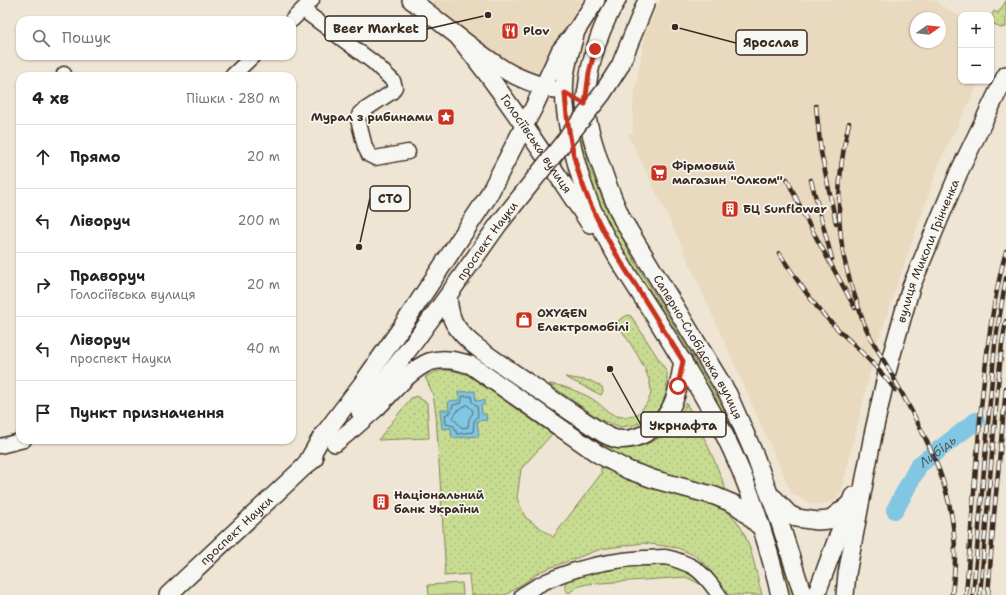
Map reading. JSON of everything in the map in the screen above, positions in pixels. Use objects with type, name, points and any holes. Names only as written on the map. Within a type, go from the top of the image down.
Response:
[{"type":"main road","name":"Голосіївська вулиця","points":[[411,0],[459,38],[501,68],[517,76],[565,93],[585,104]]},
{"type":"main road","name":"проспект Науки","points":[[305,466],[321,438],[362,384],[401,328],[487,198],[560,52],[576,31],[596,0]]},
{"type":"main road","points":[[585,104],[589,73],[595,49],[607,19],[617,0]]},
{"type":"main road","name":"проспект Науки","points":[[168,595],[305,466],[335,443],[415,341],[498,225],[602,94],[620,66],[647,0]]},
{"type":"main road","name":"Саперно-Слобідська вулиця","points":[[576,31],[565,76],[565,93],[567,124],[583,187],[593,212],[612,250],[683,361],[724,434],[749,493],[772,562],[780,595]]},
{"type":"main road","name":"Голосіївська вулиця","points":[[459,38],[487,72],[593,229],[612,250]]},
{"type":"main road","name":"вулиця Миколи Грінченка","points":[[845,595],[847,574],[873,435],[888,368],[911,287],[959,172],[1006,75]]},
{"type":"main road","name":"Саперно-Слобідська вулиця","points":[[585,104],[590,128],[610,193],[622,219],[728,394],[755,456],[803,595]]},
{"type":"main road","points":[[451,292],[450,312],[455,325],[464,337],[586,422],[604,434],[616,439],[640,436],[653,429],[664,420],[671,408],[676,394],[683,361]]},
{"type":"main road","points":[[335,443],[374,411],[413,371],[430,362],[444,360],[458,361],[471,365],[598,454],[628,470],[656,480],[715,496],[734,504],[744,511],[761,528]]},
{"type":"main road","name":"вулиця Миколи Грінченка","points":[[816,595],[851,503],[873,435]]},
{"type":"main road","points":[[768,491],[789,514],[797,518],[817,522],[829,520],[851,503]]},
{"type":"street","points":[[296,16],[308,5],[393,81],[395,88],[392,92],[360,113],[358,119],[365,147],[370,155],[376,158],[408,152]]},
{"type":"street","points":[[236,72],[249,60]]},
{"type":"street","points":[[0,446],[16,439]]},
{"type":"street","points":[[522,595],[534,586],[571,571],[608,562],[665,557],[690,565],[709,581],[719,595]]},
{"type":"shaded area","points":[[434,0],[582,0],[537,73],[526,74],[507,65],[431,3]]},
{"type":"shaded area","points":[[661,0],[938,0],[937,3],[958,15],[958,84],[978,84],[941,158],[876,347],[841,493],[832,502],[814,505],[792,494],[680,242],[628,134],[633,132],[633,103],[646,29]]},
{"type":"green space","points":[[1006,1],[1006,27],[1000,28],[994,24],[994,12],[994,11],[998,13]]},
{"type":"green space","points":[[581,131],[591,171],[606,208],[634,260],[716,395],[736,431],[757,482],[793,595],[787,595],[776,553],[630,262],[601,208],[584,164],[578,134]]},
{"type":"green space","points":[[628,315],[631,316],[667,372],[667,391],[663,402],[655,414],[646,421],[621,427],[601,420],[549,384],[554,384],[580,393],[597,402],[609,412],[617,416],[631,416],[640,412],[649,399],[651,391],[650,383],[643,365],[618,325],[619,320]]},
{"type":"green space","points":[[444,370],[455,371],[468,375],[552,434],[521,469],[517,498],[525,517],[553,537],[601,474],[601,467],[637,482],[705,502],[729,513],[736,520],[746,537],[762,595],[727,595],[708,567],[696,556],[678,548],[643,543],[601,549],[541,571],[506,595],[471,595],[469,574],[444,576],[445,560],[436,414],[433,394],[425,377],[435,372]]},
{"type":"green space","points":[[565,377],[591,381],[602,387],[603,391],[601,395]]},
{"type":"green space","points":[[416,396],[427,403],[429,438],[378,440],[411,398]]},
{"type":"green space","points":[[686,403],[708,446],[726,490],[648,469],[625,459],[591,440],[569,425],[596,440],[607,444],[613,446],[632,447],[651,442],[668,432],[680,418]]},
{"type":"green space","points":[[660,562],[682,565],[708,588],[686,577],[587,584],[577,587],[569,593],[565,590],[565,584],[571,575],[591,570]]},
{"type":"green space","points":[[462,583],[463,595],[429,595],[428,585]]},
{"type":"water","points":[[475,391],[476,401],[484,400],[484,405],[481,405],[482,414],[486,414],[487,420],[477,421],[479,436],[452,438],[451,428],[442,429],[440,410],[449,410],[448,401],[459,400],[458,392]]},
{"type":"waterway","name":"Либідь","points":[[895,510],[919,465],[976,421]]},
{"type":"railway","points":[[816,106],[821,152],[836,223]]},
{"type":"railway","points":[[849,123],[841,171],[839,204],[844,259],[861,316],[872,340],[927,441],[944,485],[954,533],[955,564],[952,595]]},
{"type":"railway","points":[[787,179],[806,219],[855,308]]},
{"type":"railway","points":[[811,180],[832,259]]},
{"type":"railway","points":[[966,595],[986,361],[994,306],[1006,251]]},
{"type":"railway","points":[[779,253],[800,285],[818,308],[879,370],[895,390]]},
{"type":"railway","points":[[973,595],[995,344],[1006,278]]},
{"type":"railway","points":[[980,595],[998,384],[1006,321]]},
{"type":"railway","points":[[988,595],[1006,388]]},
{"type":"place","name":"Beer Market","points":[[488,15]]},
{"type":"place","name":"Ярослав","points":[[675,27]]},
{"type":"place","name":"Plov","points":[[510,31]]},
{"type":"place","name":"Мурал з рибинами","points":[[446,117]]},
{"type":"place","name":"Фірмовий магазин \"Олком\"","points":[[659,173]]},
{"type":"place","name":"БЦ Sunflower","points":[[730,209]]},
{"type":"place","name":"СТО","points":[[359,247]]},
{"type":"place","name":"OXYGEN Електромобілі","points":[[524,320]]},
{"type":"place","name":"Укрнафта","points":[[610,369]]},
{"type":"place","name":"Національний банк України","points":[[381,502]]},
{"type":"route","points":[[595,49],[589,73],[585,104],[565,93],[567,124],[575,157],[583,187],[593,212],[612,250],[683,361],[678,386]]}]
